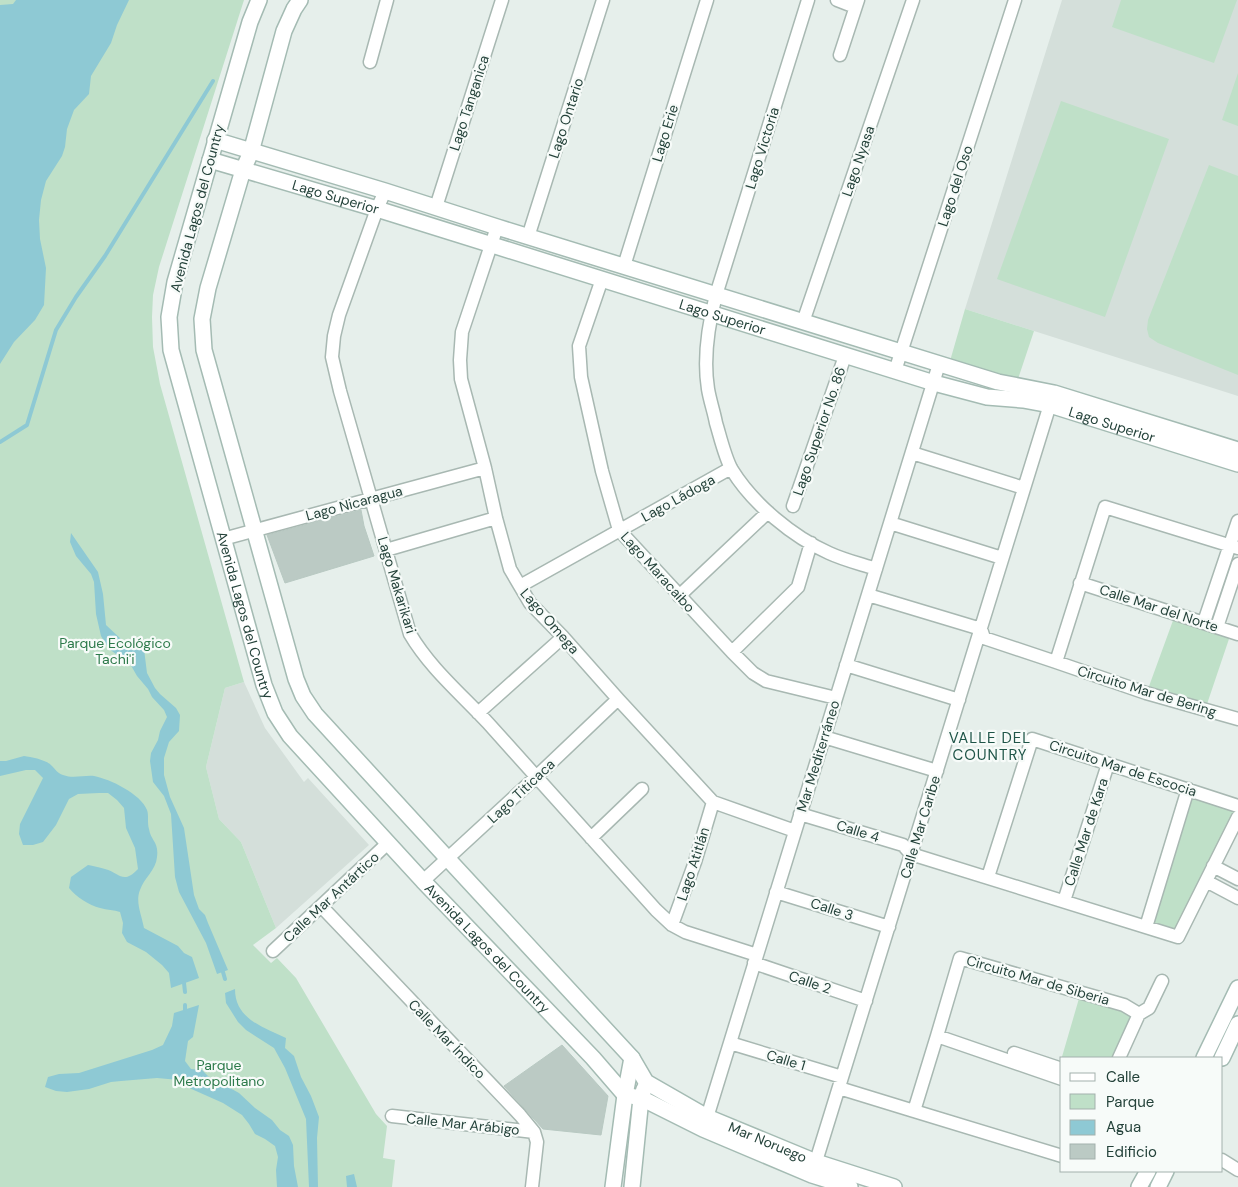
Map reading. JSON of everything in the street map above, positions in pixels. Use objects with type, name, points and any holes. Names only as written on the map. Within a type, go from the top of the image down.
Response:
[{"type":"street","name":"Avenida Lagos del Country","points":[[259,0],[250,22],[215,140],[175,282],[169,317],[171,350],[264,685],[275,713],[290,736],[423,881],[625,1095]]},
{"type":"street","points":[[300,0],[284,31],[251,152],[243,170],[208,288],[202,319],[204,350],[296,679],[303,696],[315,714],[632,1058],[646,1082],[641,1098],[632,1187]]},
{"type":"street","points":[[370,62],[387,0]]},
{"type":"street","name":"Lago Tanganica","points":[[436,207],[502,0]]},
{"type":"street","name":"Lago Ontario","points":[[528,237],[603,0]]},
{"type":"street","name":"Lago Erie","points":[[624,266],[707,0]]},
{"type":"street","name":"Lago Victoria","points":[[808,0],[711,314],[706,362],[708,390],[719,435],[731,468],[768,512],[811,543],[829,553],[876,569]]},
{"type":"street","points":[[837,0],[857,4],[840,55]]},
{"type":"street","name":"Lago Nyasa","points":[[803,322],[913,0]]},
{"type":"street","name":"Lago del Oso","points":[[895,371],[1015,0]]},
{"type":"street","name":"Lago Superior","points":[[215,140],[385,191],[1052,399],[1238,464]]},
{"type":"street","name":"Lago Superior","points":[[210,160],[376,209],[934,383],[987,397],[1023,400],[1052,399],[1238,450]]},
{"type":"street","name":"Lago Makarikari","points":[[385,191],[376,209],[339,315],[332,357],[340,391],[410,634],[433,666],[478,713],[656,910],[672,925],[685,932],[755,959]]},
{"type":"street","name":"Lago Omega","points":[[497,227],[462,332],[460,360],[461,379],[510,569],[530,603],[563,636],[618,700],[713,802],[795,831]]},
{"type":"street","name":"Lago Maracaibo","points":[[602,279],[579,346],[580,369],[602,471],[619,530],[753,673],[766,681],[836,698]]},
{"type":"street","name":"Lago Superior No. 86","points":[[793,506],[845,356]]},
{"type":"street","name":"Mar Mediterráneo","points":[[705,1123],[939,364]]},
{"type":"street","name":"Calle Mar Caribe","points":[[814,1168],[1052,399]]},
{"type":"street","points":[[912,453],[1024,488]]},
{"type":"street","name":"Lago Nicaragua","points":[[223,539],[485,468]]},
{"type":"street","name":"Lago Ládoga","points":[[520,586],[731,468]]},
{"type":"street","points":[[1056,662],[1105,507],[1234,547]]},
{"type":"street","points":[[680,596],[768,512]]},
{"type":"street","points":[[386,550],[496,518]]},
{"type":"street","points":[[1204,622],[1234,547],[1238,521]]},
{"type":"street","points":[[890,523],[1002,558]]},
{"type":"street","points":[[732,652],[798,588],[811,543]]},
{"type":"street","points":[[1217,627],[1238,564]]},
{"type":"street","name":"Calle Mar del Norte","points":[[1080,583],[1238,634]]},
{"type":"street","points":[[868,595],[981,629]]},
{"type":"street","name":"Circuito Mar de Bering","points":[[981,629],[984,638],[1146,693],[1238,719]]},
{"type":"street","points":[[478,713],[563,636]]},
{"type":"street","points":[[846,665],[959,700]]},
{"type":"street","name":"Lago Titicaca","points":[[423,881],[618,700]]},
{"type":"street","points":[[824,737],[937,771]]},
{"type":"street","name":"Circuito Mar de Escocia","points":[[988,877],[1032,739],[1238,806]]},
{"type":"street","name":"Calle Mar de Kara","points":[[1064,901],[1108,764]]},
{"type":"street","points":[[591,838],[642,789]]},
{"type":"street","points":[[1146,927],[1188,789]]},
{"type":"street","name":"Lago Atitlán","points":[[672,925],[695,862],[713,802]]},
{"type":"street","name":"Calle 4","points":[[800,814],[903,845],[911,854]]},
{"type":"street","points":[[911,854],[1178,937],[1238,817]]},
{"type":"street","name":"Calle Mar Antártico","points":[[273,951],[388,843]]},
{"type":"street","points":[[1213,866],[1238,879]]},
{"type":"street","points":[[1206,881],[1238,898]]},
{"type":"street","name":"Calle 3","points":[[776,892],[889,927]]},
{"type":"street","name":"Calle Mar Índico","points":[[321,906],[534,1132]]},
{"type":"street","name":"Circuito Mar de Siberia","points":[[914,1111],[960,958],[1124,1005],[1139,1014]]},
{"type":"street","name":"Calle 2","points":[[755,959],[866,1001]]},
{"type":"street","points":[[1119,1057],[1139,1014],[1149,1008],[1162,981]]},
{"type":"street","points":[[1204,1057],[1238,988]]},
{"type":"street","points":[[1222,1057],[1238,1024]]},
{"type":"street","points":[[938,1033],[1060,1068]]},
{"type":"street","points":[[938,1033],[1060,1077]]},
{"type":"street","name":"Calle 1","points":[[730,1043],[841,1082],[914,1111]]},
{"type":"street","points":[[614,1187],[625,1095],[632,1058]]},
{"type":"street","name":"Mar Noruego","points":[[646,1082],[705,1123]]},
{"type":"street","points":[[625,1095],[641,1098]]},
{"type":"street","name":"Mar Noruego","points":[[641,1098],[814,1168],[850,1187]]},
{"type":"street","points":[[914,1111],[1060,1155]]},
{"type":"street","name":"Calle Mar Arábigo","points":[[392,1116],[534,1132]]},
{"type":"street","points":[[532,1187],[537,1142],[534,1132]]},
{"type":"street","points":[[1223,1161],[1238,1170]]},
{"type":"street","name":"Mar Noruego","points":[[814,1168],[894,1187]]},
{"type":"street","points":[[1139,1187],[1147,1172]]},
{"type":"street","points":[[1158,1187],[1166,1172]]},
{"type":"shaded area","points":[[1062,0],[1238,0],[1238,396],[965,309]]},
{"type":"shaded area","points":[[244,682],[265,728],[304,782],[308,778],[369,845],[276,928],[241,842],[219,819],[206,767],[225,688]]},
{"type":"green space","name":"Parque Ecológico Tachi'i","points":[[0,0],[244,0],[159,267],[153,295],[153,347],[160,384],[244,682],[225,688],[206,767],[219,819],[241,842],[276,928],[253,945],[271,963],[277,958],[296,978],[376,1114],[387,1126],[383,1158],[395,1160],[392,1187],[0,1187]]},
{"type":"green space","points":[[1121,0],[1237,0],[1214,63],[1112,27]]},
{"type":"green space","points":[[1238,73],[1238,126],[1222,120]]},
{"type":"green space","points":[[1061,101],[1169,139],[1105,317],[997,279]]},
{"type":"green space","points":[[1209,165],[1238,176],[1238,375],[1158,343],[1149,337],[1147,329],[1148,320]]},
{"type":"green space","points":[[965,309],[1034,331],[1018,379],[950,361]]},
{"type":"green space","points":[[1175,615],[1231,633],[1206,707],[1148,689]]},
{"type":"green space","points":[[1181,788],[1238,805],[1173,937],[1139,926]]},
{"type":"green space","points":[[1080,995],[1133,1015],[1113,1057],[1062,1057]]},
{"type":"water","points":[[16,0],[129,0],[111,43],[91,76],[89,94],[74,110],[67,129],[62,156],[46,181],[41,200],[39,220],[40,239],[46,268],[44,305],[35,320],[14,342],[0,364],[0,5],[13,4]]},
{"type":"water","points":[[71,533],[98,572],[103,594],[106,625],[122,640],[144,649],[147,673],[155,688],[176,708],[180,715],[179,731],[169,742],[164,758],[164,775],[170,797],[184,828],[194,895],[199,909],[205,915],[228,970],[217,974],[206,943],[179,892],[175,877],[171,814],[164,796],[153,782],[150,761],[151,753],[167,717],[164,710],[152,697],[129,662],[124,656],[116,654],[109,649],[101,636],[96,614],[94,582],[91,574],[76,556],[70,542]]},
{"type":"water","points":[[24,756],[47,762],[59,773],[67,776],[94,776],[108,780],[132,793],[144,804],[148,812],[150,833],[157,852],[156,862],[139,895],[144,928],[178,946],[184,953],[192,957],[199,978],[171,988],[169,973],[162,965],[146,952],[127,942],[122,933],[123,923],[120,912],[92,905],[69,888],[71,877],[88,865],[125,877],[133,874],[138,869],[135,848],[126,828],[124,808],[108,793],[78,794],[69,799],[56,825],[43,842],[23,845],[19,834],[20,824],[43,778],[35,770],[26,770],[0,776],[0,761]]},
{"type":"water","points":[[235,989],[236,999],[245,1015],[260,1026],[286,1038],[285,1048],[294,1056],[301,1077],[311,1096],[319,1117],[317,1138],[318,1187],[309,1187],[306,1119],[285,1068],[274,1048],[246,1030],[238,1022],[226,1003],[225,993]]},
{"type":"water","points":[[199,1005],[193,1037],[188,1041],[185,1061],[191,1069],[202,1070],[217,1085],[230,1088],[239,1093],[289,1136],[293,1145],[298,1187],[277,1187],[276,1170],[278,1157],[275,1146],[255,1134],[242,1115],[223,1103],[187,1087],[179,1080],[157,1078],[111,1082],[89,1089],[67,1092],[45,1087],[48,1077],[59,1074],[79,1073],[163,1045],[172,1026],[174,1013]]},
{"type":"water","points":[[354,1174],[357,1187],[347,1187],[346,1176]]},
{"type":"building","points":[[361,510],[374,556],[285,583],[267,535]]},
{"type":"building","points":[[562,1045],[608,1096],[601,1135],[543,1129],[504,1086]]},
{"type":"waterway","points":[[0,442],[27,425],[56,330],[76,297],[105,256],[213,81]]},
{"type":"waterway","points":[[223,972],[225,979]]},
{"type":"waterway","points":[[184,983],[185,992]]},
{"type":"waterway","points":[[185,1005],[185,1010]]},
{"type":"district","name":"VALLE DEL COUNTRY","points":[[990,746]]},
{"type":"park label","name":"Parque Metropolitano","points":[[219,1074]]}]
